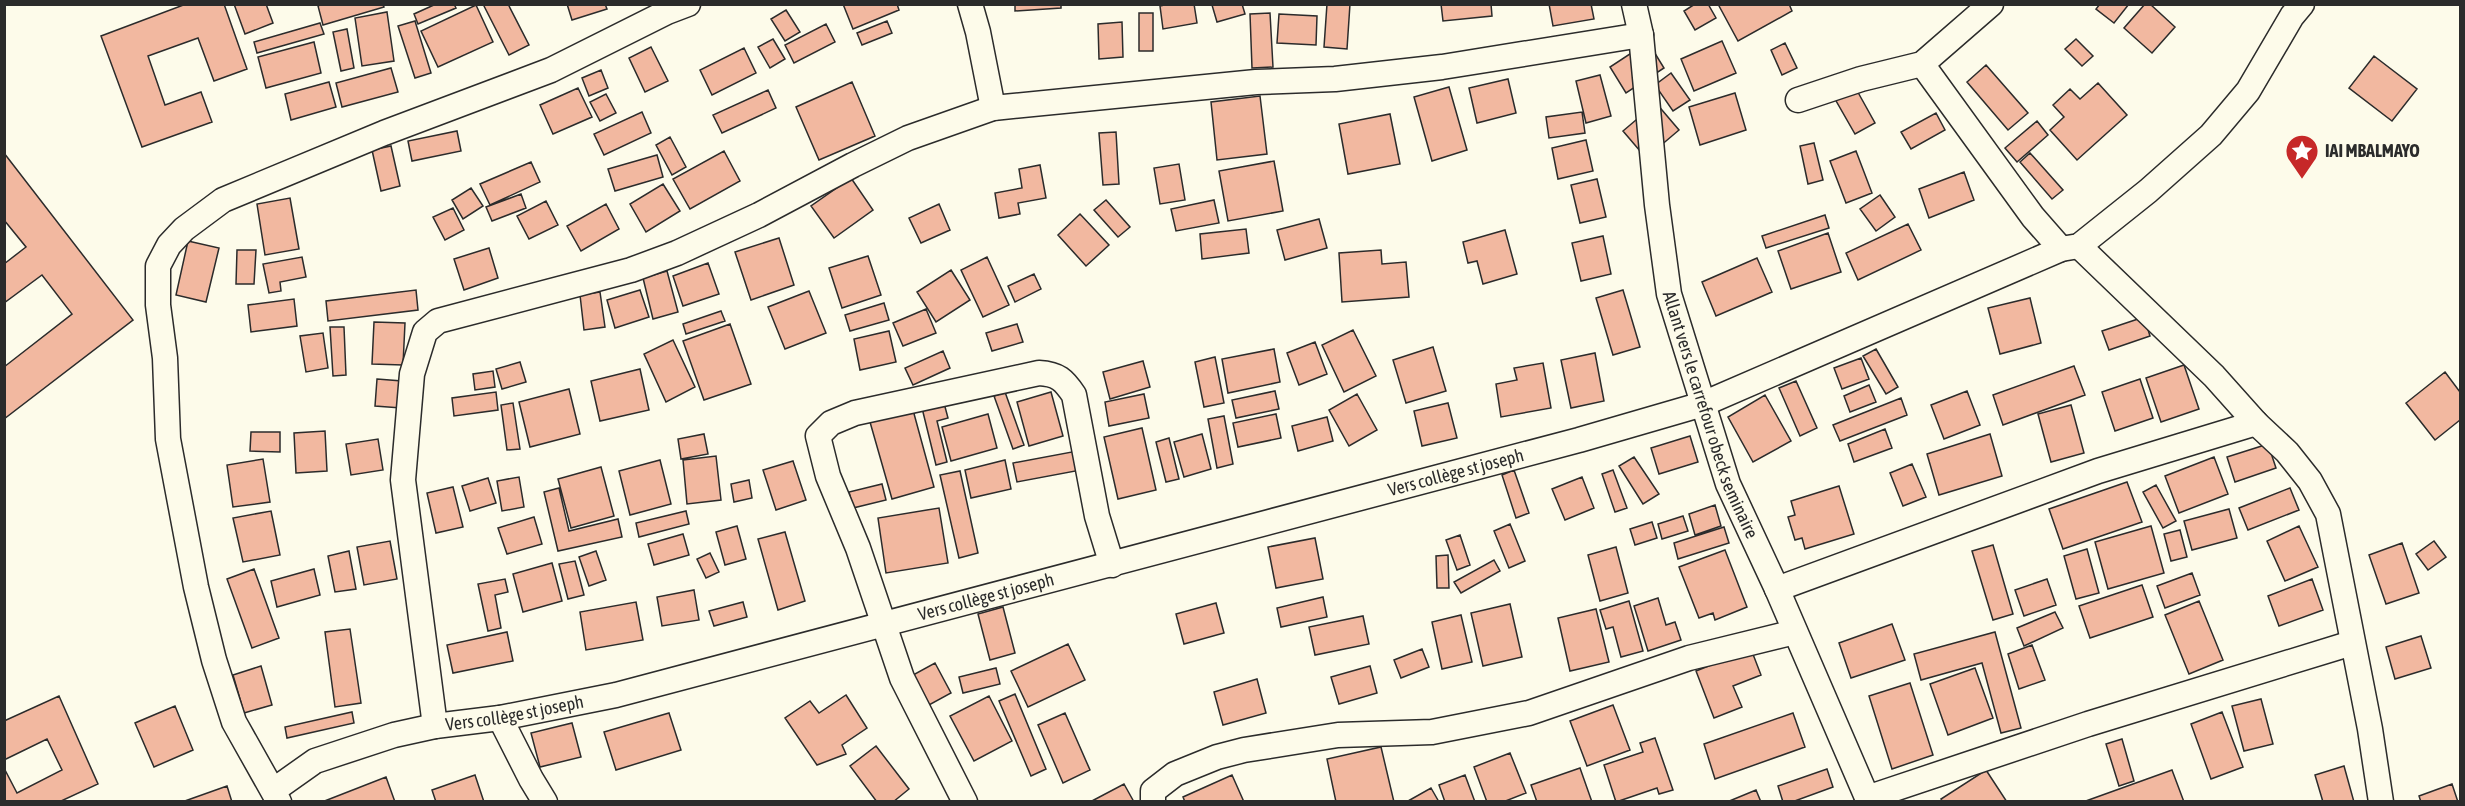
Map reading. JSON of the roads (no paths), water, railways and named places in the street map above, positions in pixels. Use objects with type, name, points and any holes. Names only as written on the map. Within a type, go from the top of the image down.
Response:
[{"type":"street","points":[[276,796],[234,722],[214,660],[196,587],[168,439],[165,357],[158,305],[158,266],[169,245],[184,229],[223,201],[384,133],[551,70],[667,12],[688,4]]},
{"type":"street","points":[[970,4],[993,108]]},
{"type":"street","name":"Allant vers le carrefour obeck seminaire","points":[[1634,4],[1641,35],[1657,205],[1669,294],[1728,484],[1777,589],[1868,800]]},
{"type":"street","points":[[1798,100],[1861,79],[1922,63],[1990,4]]},
{"type":"street","name":"Vers collège st joseph","points":[[276,796],[315,762],[394,735],[435,726],[500,718],[616,695],[1579,440],[1703,404],[2070,247],[2148,191],[2211,135],[2248,91],[2292,16],[2302,4]]},
{"type":"street","points":[[435,726],[403,480],[412,374],[425,332],[438,321],[631,270],[676,253],[759,216],[908,138],[993,108],[1256,82],[1335,79],[1430,69],[1641,35]]},
{"type":"street","points":[[1922,63],[2033,217],[2070,247],[2214,376],[2256,423],[2287,452],[2304,474],[2328,514],[2370,729],[2381,801]]},
{"type":"street","points":[[965,801],[902,678],[858,548],[828,476],[818,436],[831,423],[855,413],[1039,373],[1054,374],[1065,381],[1074,395],[1097,516],[1112,565]]},
{"type":"street","points":[[1777,589],[2098,471],[2256,423]]},
{"type":"street","points":[[1153,801],[1153,791],[1175,774],[1217,757],[1244,750],[1338,735],[1432,732],[1530,713],[1689,658],[1795,632]]},
{"type":"street","points":[[1868,800],[2088,724],[2352,643]]},
{"type":"street","points":[[500,718],[531,779],[545,801]]},
{"type":"place","name":"IAI MBALMAYO","points":[[2302,180]]}]
